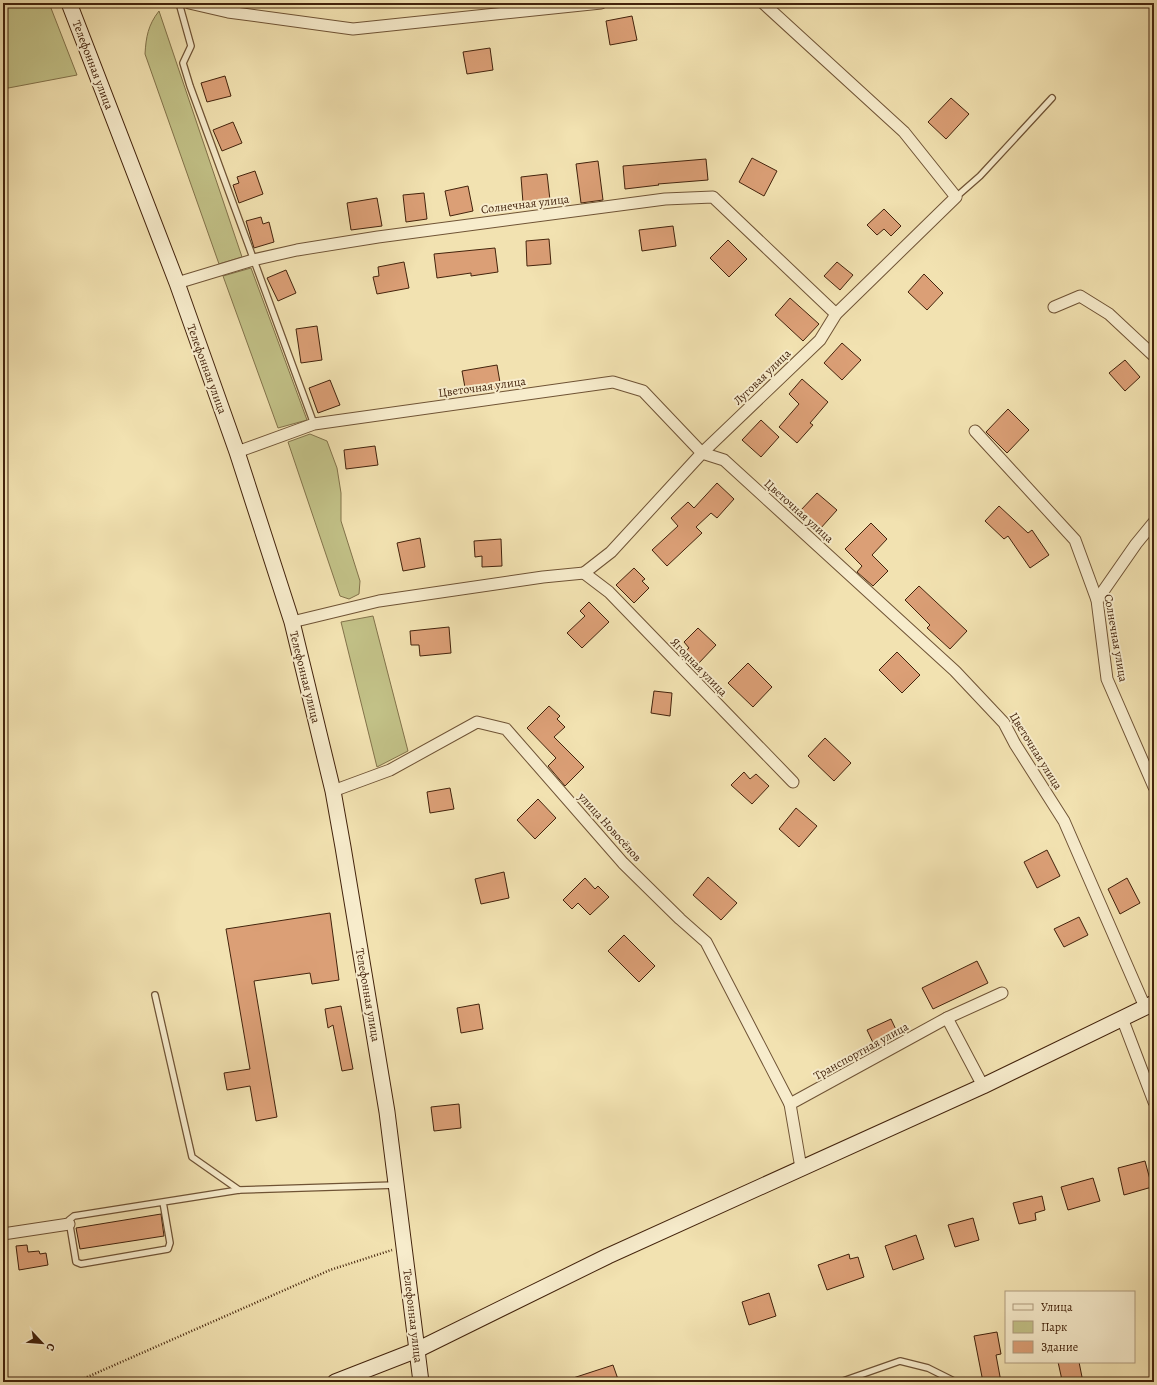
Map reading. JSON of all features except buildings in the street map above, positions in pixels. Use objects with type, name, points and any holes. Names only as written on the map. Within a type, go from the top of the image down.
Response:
[{"type":"street","name":"Телефонная улица","points":[[69,3],[177,283],[237,452],[292,622],[333,791],[387,1112],[421,1382]]},
{"type":"street","points":[[189,3],[228,12],[354,29],[601,3]]},
{"type":"street","points":[[763,3],[904,132],[956,197]]},
{"type":"street","name":"Солнечная улица","points":[[177,283],[253,260],[297,250],[378,236],[665,199],[713,197],[836,314]]},
{"type":"street","name":"Луговая улица","points":[[584,574],[610,552],[702,453],[820,340],[836,314],[956,197]]},
{"type":"street","points":[[1054,307],[1080,296],[1108,314],[1154,356]]},
{"type":"street","name":"Цветочная улица","points":[[237,452],[314,424],[613,382],[643,391],[702,453],[724,460],[955,671],[1004,723],[1015,744],[1064,821],[1149,1005]]},
{"type":"street","name":"Солнечная улица","points":[[975,431],[1075,540],[1097,600],[1107,679],[1154,787]]},
{"type":"street","points":[[1097,600],[1136,544],[1154,522]]},
{"type":"street","points":[[292,622],[379,601],[543,577],[584,574]]},
{"type":"street","name":"Ягодная улица","points":[[584,574],[609,592],[793,782]]},
{"type":"street","name":"улица Новосёлов","points":[[333,791],[390,770],[477,722],[506,729],[623,863],[680,919],[706,942],[790,1104]]},
{"type":"street","name":"Транспортная улица","points":[[790,1104],[946,1018],[1002,993]]},
{"type":"street","points":[[335,1382],[417,1350],[608,1256],[983,1086],[1149,1005]]},
{"type":"street","points":[[946,1018],[983,1086]]},
{"type":"street","points":[[1122,1018],[1154,1102]]},
{"type":"street","points":[[790,1104],[801,1168]]},
{"type":"street","points":[[3,1234],[69,1224]]},
{"type":"lane","points":[[179,3],[191,46],[183,63],[253,260],[314,424]]},
{"type":"lane","points":[[956,197],[980,176],[1052,98]]},
{"type":"lane","points":[[155,996],[192,1157],[239,1190]]},
{"type":"lane","points":[[164,1202],[170,1243],[168,1249],[78,1264],[75,1259],[69,1224],[69,1220],[74,1216],[239,1190],[396,1185]]},
{"type":"lane","points":[[840,1382],[900,1361],[928,1368],[956,1382]]},
{"type":"path","points":[[76,1382],[330,1270],[404,1247]]},
{"type":"green space","points":[[3,3],[49,3],[77,75],[3,89]]},
{"type":"green space","points":[[159,11],[242,257],[219,264],[145,54],[148,31],[152,21]]},
{"type":"green space","points":[[251,268],[307,420],[278,428],[223,276]]},
{"type":"green space","points":[[310,434],[327,441],[337,468],[341,493],[341,521],[360,581],[359,594],[349,599],[340,596],[288,442]]},
{"type":"green space","points":[[373,616],[408,751],[377,767],[341,622]]}]
